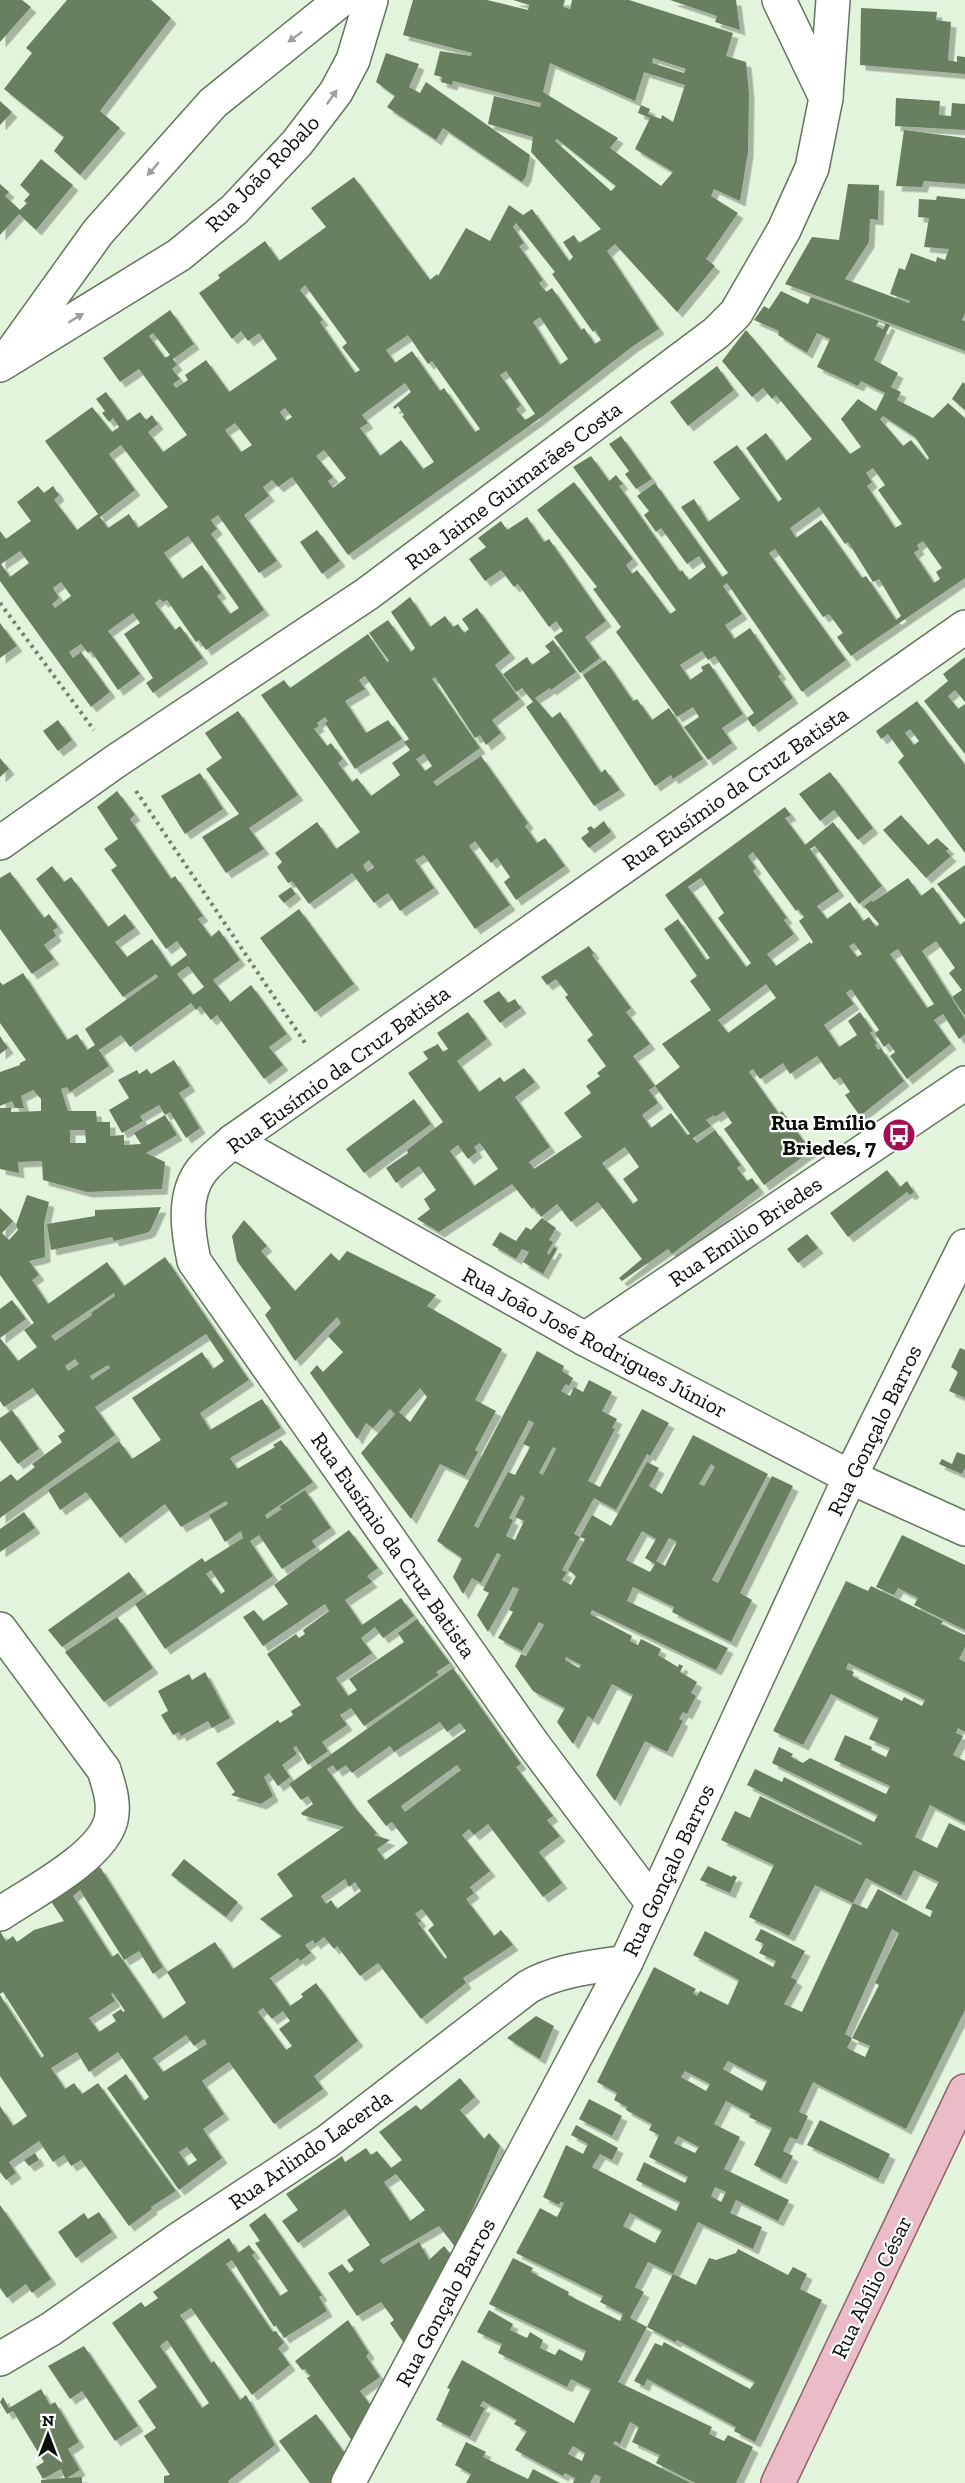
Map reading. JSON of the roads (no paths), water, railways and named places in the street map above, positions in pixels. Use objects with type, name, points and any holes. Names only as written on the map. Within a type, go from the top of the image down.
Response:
[{"type":"main road","name":"Rua Abílio César","points":[[778,2483],[965,2091]]},
{"type":"street","name":"Rua João Robalo","points":[[4,362],[98,232],[205,111],[341,0]]},
{"type":"street","name":"Rua João Robalo","points":[[4,362],[179,255],[234,210],[297,143],[336,92],[353,60],[371,0]]},
{"type":"street","points":[[779,0],[826,98]]},
{"type":"street","name":"Rua Jaime Guimarães Costa","points":[[0,843],[116,761],[367,594],[716,333],[736,313],[784,230],[812,168],[826,98],[833,0]]},
{"type":"street","name":"Rua Eusímio da Cruz Batista","points":[[653,1904],[533,1744],[194,1261],[190,1240],[188,1201],[201,1172],[233,1141],[965,627]]},
{"type":"street","name":"Rua Emilio Briedes","points":[[585,1339],[965,1083]]},
{"type":"street","name":"Rua João José Rodrigues Júnior","points":[[233,1141],[585,1339],[850,1477],[965,1529]]},
{"type":"street","name":"Rua Gonçalo Barros","points":[[348,2483],[626,1962],[850,1477],[965,1246]]},
{"type":"street","points":[[0,1629],[104,1770],[112,1796],[111,1820],[99,1843],[82,1860],[0,1914]]},
{"type":"street","name":"Rua Arlindo Lacerda","points":[[0,2359],[51,2329],[189,2233],[328,2141],[528,1987],[567,1972],[626,1962]]},
{"type":"place","name":"Rua Emílio Briedes, 7","points":[[899,1135]]}]
